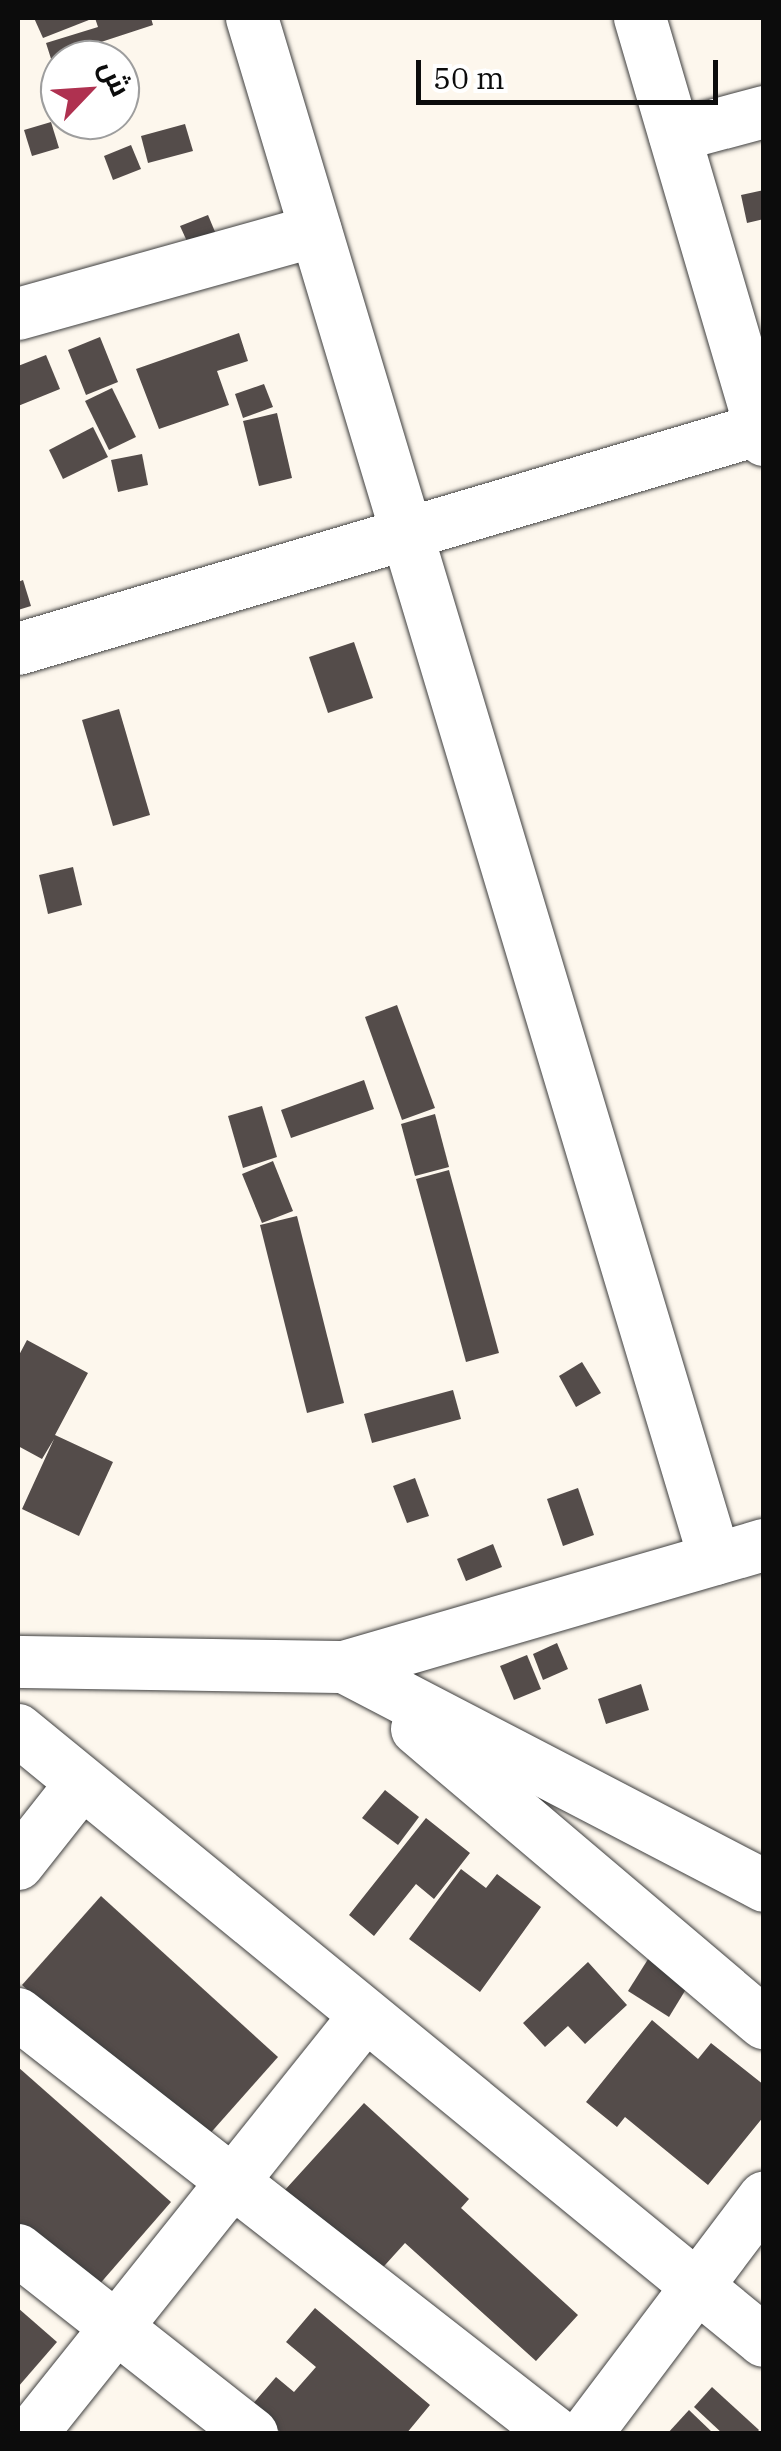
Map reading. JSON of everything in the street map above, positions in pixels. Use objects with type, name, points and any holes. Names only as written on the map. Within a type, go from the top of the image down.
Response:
[{"type":"street","points":[[18,1662],[344,1667],[739,1552],[406,530],[252,18]]},
{"type":"street","points":[[18,649],[406,530],[762,432],[640,18]]},
{"type":"street","points":[[675,136],[764,112]]},
{"type":"street","points":[[18,314],[316,230]]},
{"type":"street","points":[[344,1667],[764,1886]]},
{"type":"street","points":[[344,1667],[764,2023]]},
{"type":"street","points":[[18,1730],[764,2340]]},
{"type":"street","points":[[18,1864],[82,1783]]},
{"type":"street","points":[[18,2014],[556,2434]]},
{"type":"street","points":[[31,2434],[364,2016]]},
{"type":"street","points":[[586,2434],[764,2198]]},
{"type":"street","points":[[18,2250],[252,2434]]},
{"type":"building","points":[[34,18],[94,18],[43,38]]},
{"type":"building","points":[[95,18],[151,18],[153,25],[107,40],[56,40],[98,27]]},
{"type":"building","points":[[185,124],[193,151],[148,163],[141,136]]},
{"type":"building","points":[[40,125],[40,140],[57,140],[59,148],[32,156],[24,130]]},
{"type":"building","points":[[131,145],[141,169],[113,180],[104,156]]},
{"type":"building","points":[[764,190],[764,219],[747,223],[741,195]]},
{"type":"building","points":[[208,215],[218,239],[191,250],[180,226]]},
{"type":"building","points":[[239,333],[248,361],[217,371],[229,405],[159,429],[136,369]]},
{"type":"building","points":[[100,337],[118,382],[86,395],[68,350]]},
{"type":"building","points":[[46,355],[60,389],[18,406],[18,366]]},
{"type":"building","points":[[264,384],[273,407],[243,418],[235,394]]},
{"type":"building","points":[[112,388],[136,437],[109,450],[85,401]]},
{"type":"building","points":[[277,413],[292,478],[259,486],[243,421]]},
{"type":"building","points":[[93,427],[108,457],[63,479],[49,450]]},
{"type":"building","points":[[142,454],[148,485],[118,492],[111,460]]},
{"type":"building","points":[[23,580],[31,606],[18,610],[18,582]]},
{"type":"building","points":[[354,642],[373,698],[328,713],[309,657]]},
{"type":"building","points":[[119,709],[150,815],[113,826],[82,720]]},
{"type":"building","points":[[73,867],[82,905],[48,914],[39,875]]},
{"type":"building","points":[[397,1005],[435,1108],[402,1120],[365,1017]]},
{"type":"building","points":[[364,1080],[374,1109],[291,1138],[281,1110]]},
{"type":"building","points":[[262,1106],[277,1157],[243,1168],[228,1116]]},
{"type":"building","points":[[435,1114],[449,1167],[415,1176],[401,1124]]},
{"type":"building","points":[[273,1161],[293,1211],[262,1223],[242,1174]]},
{"type":"building","points":[[449,1170],[499,1353],[466,1362],[416,1179]]},
{"type":"building","points":[[297,1216],[344,1403],[307,1413],[260,1225]]},
{"type":"building","points":[[27,1340],[88,1373],[55,1435],[113,1462],[79,1536],[22,1509],[54,1439],[42,1459],[18,1446],[18,1357]]},
{"type":"building","points":[[582,1362],[601,1393],[576,1407],[559,1376]]},
{"type":"building","points":[[453,1390],[461,1419],[372,1443],[364,1414]]},
{"type":"building","points":[[415,1478],[429,1516],[407,1523],[393,1486]]},
{"type":"building","points":[[578,1488],[594,1535],[563,1546],[547,1499]]},
{"type":"building","points":[[493,1544],[502,1567],[466,1581],[457,1559]]},
{"type":"building","points":[[557,1643],[568,1669],[543,1680],[533,1654]]},
{"type":"building","points":[[527,1655],[541,1689],[514,1700],[500,1666]]},
{"type":"building","points":[[641,1684],[649,1710],[606,1724],[598,1699]]},
{"type":"building","points":[[385,1790],[419,1817],[398,1845],[362,1818]]},
{"type":"building","points":[[426,1818],[470,1853],[434,1899],[416,1884],[374,1936],[349,1915]]},
{"type":"building","points":[[461,1869],[486,1888],[497,1874],[541,1907],[480,1992],[409,1939]]},
{"type":"building","points":[[101,1896],[278,2057],[199,2146],[22,1985]]},
{"type":"building","points":[[650,1956],[691,1981],[669,2017],[628,1991]]},
{"type":"building","points":[[588,1962],[627,2005],[585,2044],[568,2026],[545,2047],[523,2023]]},
{"type":"building","points":[[652,2020],[698,2059],[711,2043],[764,2085],[764,2116],[708,2185],[625,2117],[617,2127],[586,2102]]},
{"type":"building","points":[[18,2067],[171,2202],[91,2294],[18,2229]]},
{"type":"building","points":[[364,2103],[469,2199],[461,2208],[578,2315],[536,2361],[405,2243],[376,2275],[284,2191]]},
{"type":"building","points":[[18,2308],[57,2342],[18,2387]]},
{"type":"building","points":[[315,2308],[430,2405],[406,2434],[283,2434],[251,2406],[276,2377],[294,2392],[316,2367],[286,2342]]},
{"type":"building","points":[[712,2387],[759,2430],[756,2434],[723,2434],[694,2407]]},
{"type":"building","points":[[689,2410],[714,2434],[667,2434]]}]
